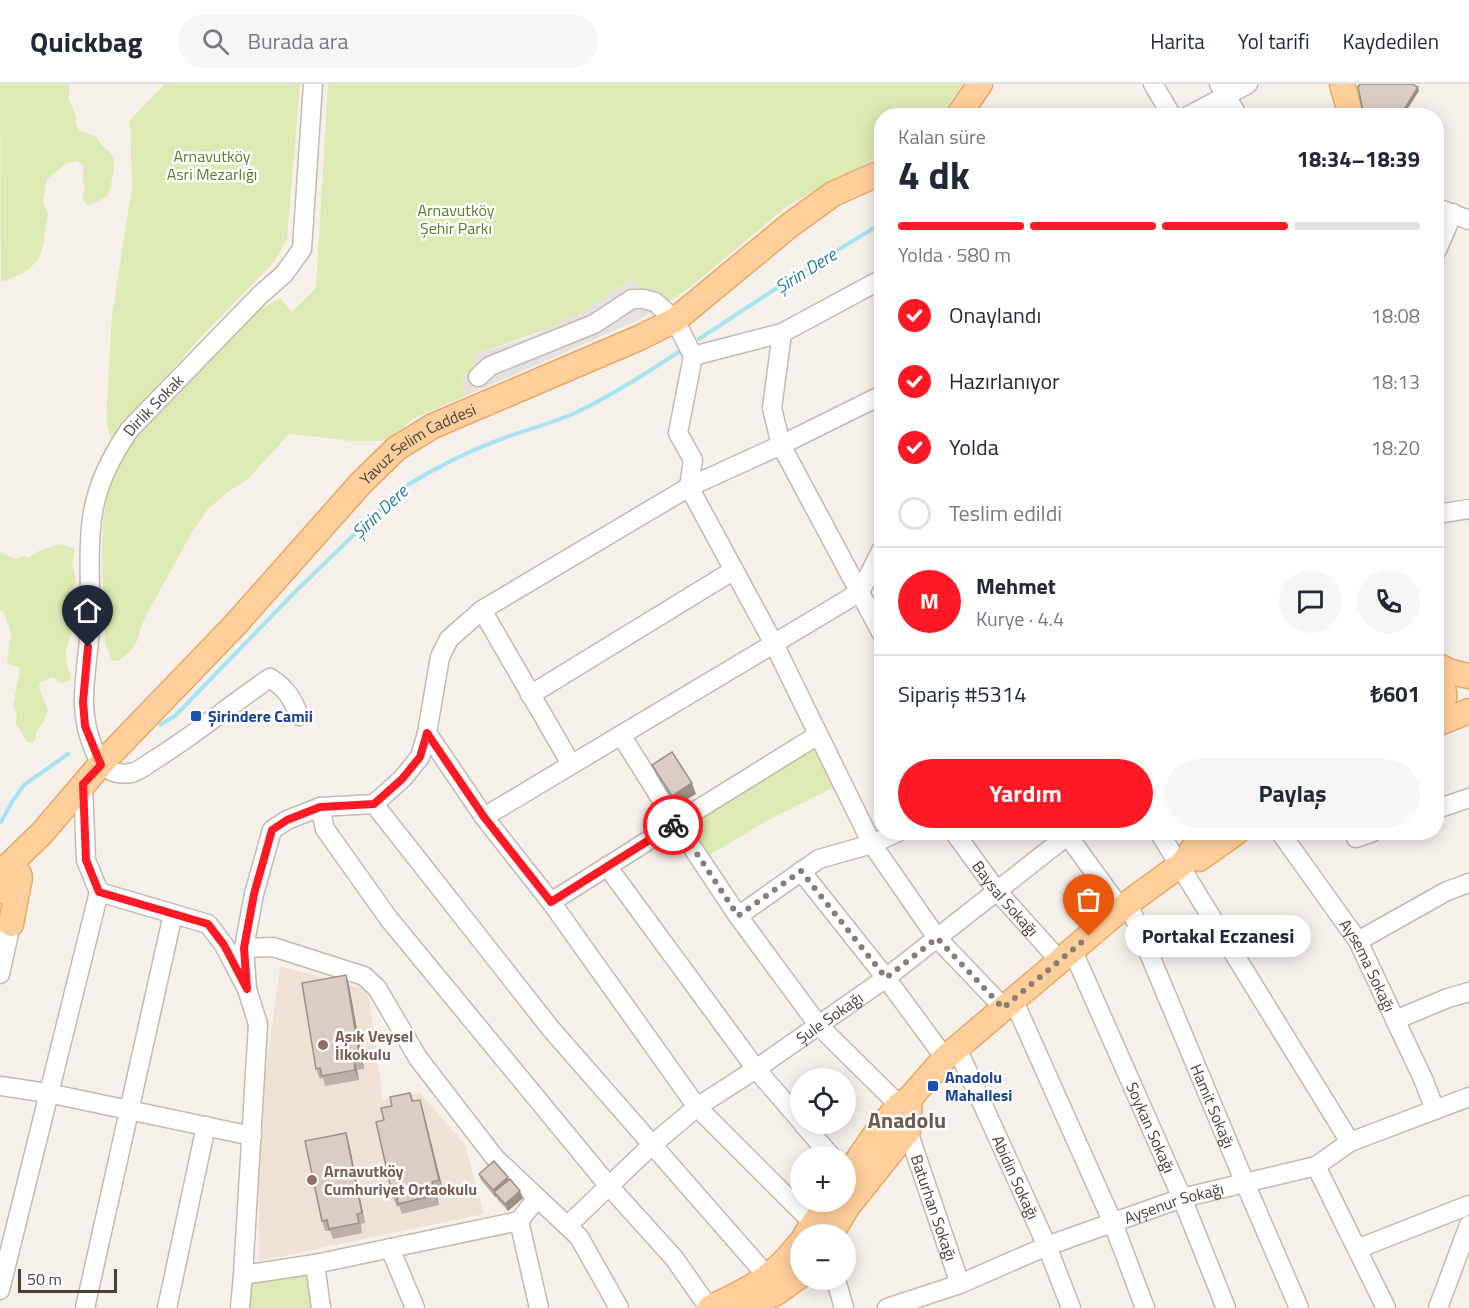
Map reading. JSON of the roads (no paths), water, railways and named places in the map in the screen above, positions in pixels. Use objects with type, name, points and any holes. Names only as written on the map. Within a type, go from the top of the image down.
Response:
[{"type":"main road","points":[[964,108],[980,84]]},
{"type":"main road","points":[[1342,84],[1349,108]]},
{"type":"main road","name":"Yavuz Selim Caddesi","points":[[11,924],[8,880],[42,833],[83,784],[234,626],[361,483],[397,448],[433,426],[639,338],[675,320],[790,225],[833,194],[874,176]]},
{"type":"main road","points":[[1444,668],[1469,676]]},
{"type":"main road","points":[[1444,721],[1469,711]]},
{"type":"main road","points":[[856,1162],[904,1101],[951,1053],[1125,906],[1181,864],[1202,840]]},
{"type":"main road","points":[[1181,864],[1203,857],[1227,840]]},
{"type":"main road","points":[[826,1224],[848,1206],[908,1131],[904,1101]]},
{"type":"main road","points":[[709,1308],[757,1285],[790,1257]]},
{"type":"main road","points":[[746,1308],[776,1293],[790,1283]]},
{"type":"street","name":"Dirlik Sokak","points":[[101,765],[85,726],[83,702],[90,625],[93,511],[103,478],[112,454],[129,429],[260,295],[284,274],[302,249],[313,84]]},
{"type":"street","points":[[1153,84],[1167,108]]},
{"type":"street","points":[[1198,108],[1223,89],[1248,84]]},
{"type":"street","points":[[1223,89],[1234,108]]},
{"type":"street","points":[[1444,234],[1453,214]]},
{"type":"street","points":[[693,356],[782,333],[874,283]]},
{"type":"street","points":[[478,377],[490,366],[594,324],[632,299],[655,302],[675,320],[693,356],[678,433],[693,460],[689,487],[774,644],[873,844],[937,938],[1008,1003],[1113,1222],[1145,1308]]},
{"type":"street","points":[[782,333],[772,408],[781,445],[874,619]]},
{"type":"street","points":[[247,989],[244,948],[254,894],[272,830],[287,820],[320,807],[374,804],[402,779],[420,757],[427,733],[440,657],[449,639],[482,610],[689,487],[874,399]]},
{"type":"street","points":[[1444,513],[1469,509]]},
{"type":"street","points":[[484,817],[860,592],[874,565]]},
{"type":"street","points":[[530,695],[734,570]]},
{"type":"street","points":[[482,610],[571,764]]},
{"type":"street","points":[[101,765],[113,772],[132,773],[208,725],[270,678],[280,684],[293,700],[299,716]]},
{"type":"street","points":[[427,733],[484,817],[551,902],[697,1107],[805,1224]]},
{"type":"street","points":[[621,735],[738,916],[819,1026],[904,1101]]},
{"type":"street","points":[[551,902],[818,735]]},
{"type":"street","points":[[0,1290],[99,892],[86,860],[83,784]]},
{"type":"street","points":[[1444,807],[1469,798]]},
{"type":"street","points":[[374,804],[551,1029],[768,1277]]},
{"type":"street","points":[[320,807],[325,828],[389,919],[608,1185],[674,1258],[709,1308]]},
{"type":"street","points":[[738,916],[819,860],[881,840]]},
{"type":"street","name":"Baysal Sokağı","points":[[960,840],[997,891],[1066,955]]},
{"type":"street","name":"Şule Sokağı","points":[[567,1226],[608,1185],[697,1107],[756,1069],[886,978],[1059,840]]},
{"type":"street","name":"Hamit Sokağı","points":[[1073,840],[1125,906],[1299,1308]]},
{"type":"street","points":[[1164,840],[1350,1142]]},
{"type":"street","name":"Aysema Sokağı","points":[[1286,840],[1358,941],[1435,1110]]},
{"type":"street","points":[[607,866],[756,1069],[790,1108]]},
{"type":"street","name":"Abidin Sokağı","points":[[801,871],[886,978],[951,1053],[1047,1246],[1071,1308]]},
{"type":"street","points":[[1358,941],[1447,891],[1469,883]]},
{"type":"street","points":[[99,892],[208,924],[224,945],[247,989],[258,1024],[240,1308]]},
{"type":"street","points":[[85,1308],[173,914]]},
{"type":"street","points":[[0,974],[11,924]]},
{"type":"street","points":[[244,948],[273,947],[364,976],[377,988],[418,1058],[495,1158],[579,1237],[619,1308]]},
{"type":"street","name":"Soykan Sokağı","points":[[1066,955],[1182,1198],[1226,1308]]},
{"type":"street","points":[[1395,1020],[1448,998],[1469,992]]},
{"type":"street","points":[[0,1086],[48,1093],[252,1136]]},
{"type":"street","points":[[1386,1308],[1316,1166],[1350,1142],[1469,1098]]},
{"type":"street","points":[[167,1308],[206,1126]]},
{"type":"street","name":"Baturhan Sokağı","points":[[908,1131],[960,1284]]},
{"type":"street","points":[[812,1134],[822,1146]]},
{"type":"street","name":"Ayşenur Sokağı","points":[[887,1308],[960,1284],[1047,1246],[1182,1198],[1316,1166]]},
{"type":"street","points":[[243,1275],[315,1264],[519,1221],[537,1198]]},
{"type":"street","points":[[1358,1250],[1469,1205]]},
{"type":"street","points":[[519,1221],[539,1308]]},
{"type":"street","points":[[1438,1308],[1461,1274],[1469,1225]]},
{"type":"street","points":[[390,1248],[415,1308]]},
{"type":"street","points":[[315,1264],[321,1308]]},
{"type":"street","points":[[839,1290],[844,1308]]},
{"type":"waterway","name":"Şirin Dere","points":[[699,339],[874,228]]},
{"type":"waterway","name":"Şirin Dere","points":[[160,725],[175,716],[296,591],[401,489],[477,449],[577,412],[630,383],[680,351]]},
{"type":"waterway","name":"Şirin Dere","points":[[1,822],[24,785],[68,754]]},
{"type":"place","name":"Şirindere Camii","points":[[196,716]]},
{"type":"place","name":"Portakal Eczanesi","points":[[1089,936]]},
{"type":"place","name":"Aşık Veysel İlkokulu","points":[[323,1045]]},
{"type":"place","name":"Anadolu Mahallesi","points":[[933,1086]]},
{"type":"place","name":"Arnavutköy Cumhuriyet Ortaokulu","points":[[312,1180]]},
{"type":"district","name":"Anadolu","points":[[907,1120]]},
{"type":"park label","name":"Arnavutköy Asri Mezarlığı","points":[[212,165]]},
{"type":"park label","name":"Arnavutköy Şehir Parkı","points":[[456,219]]}]
